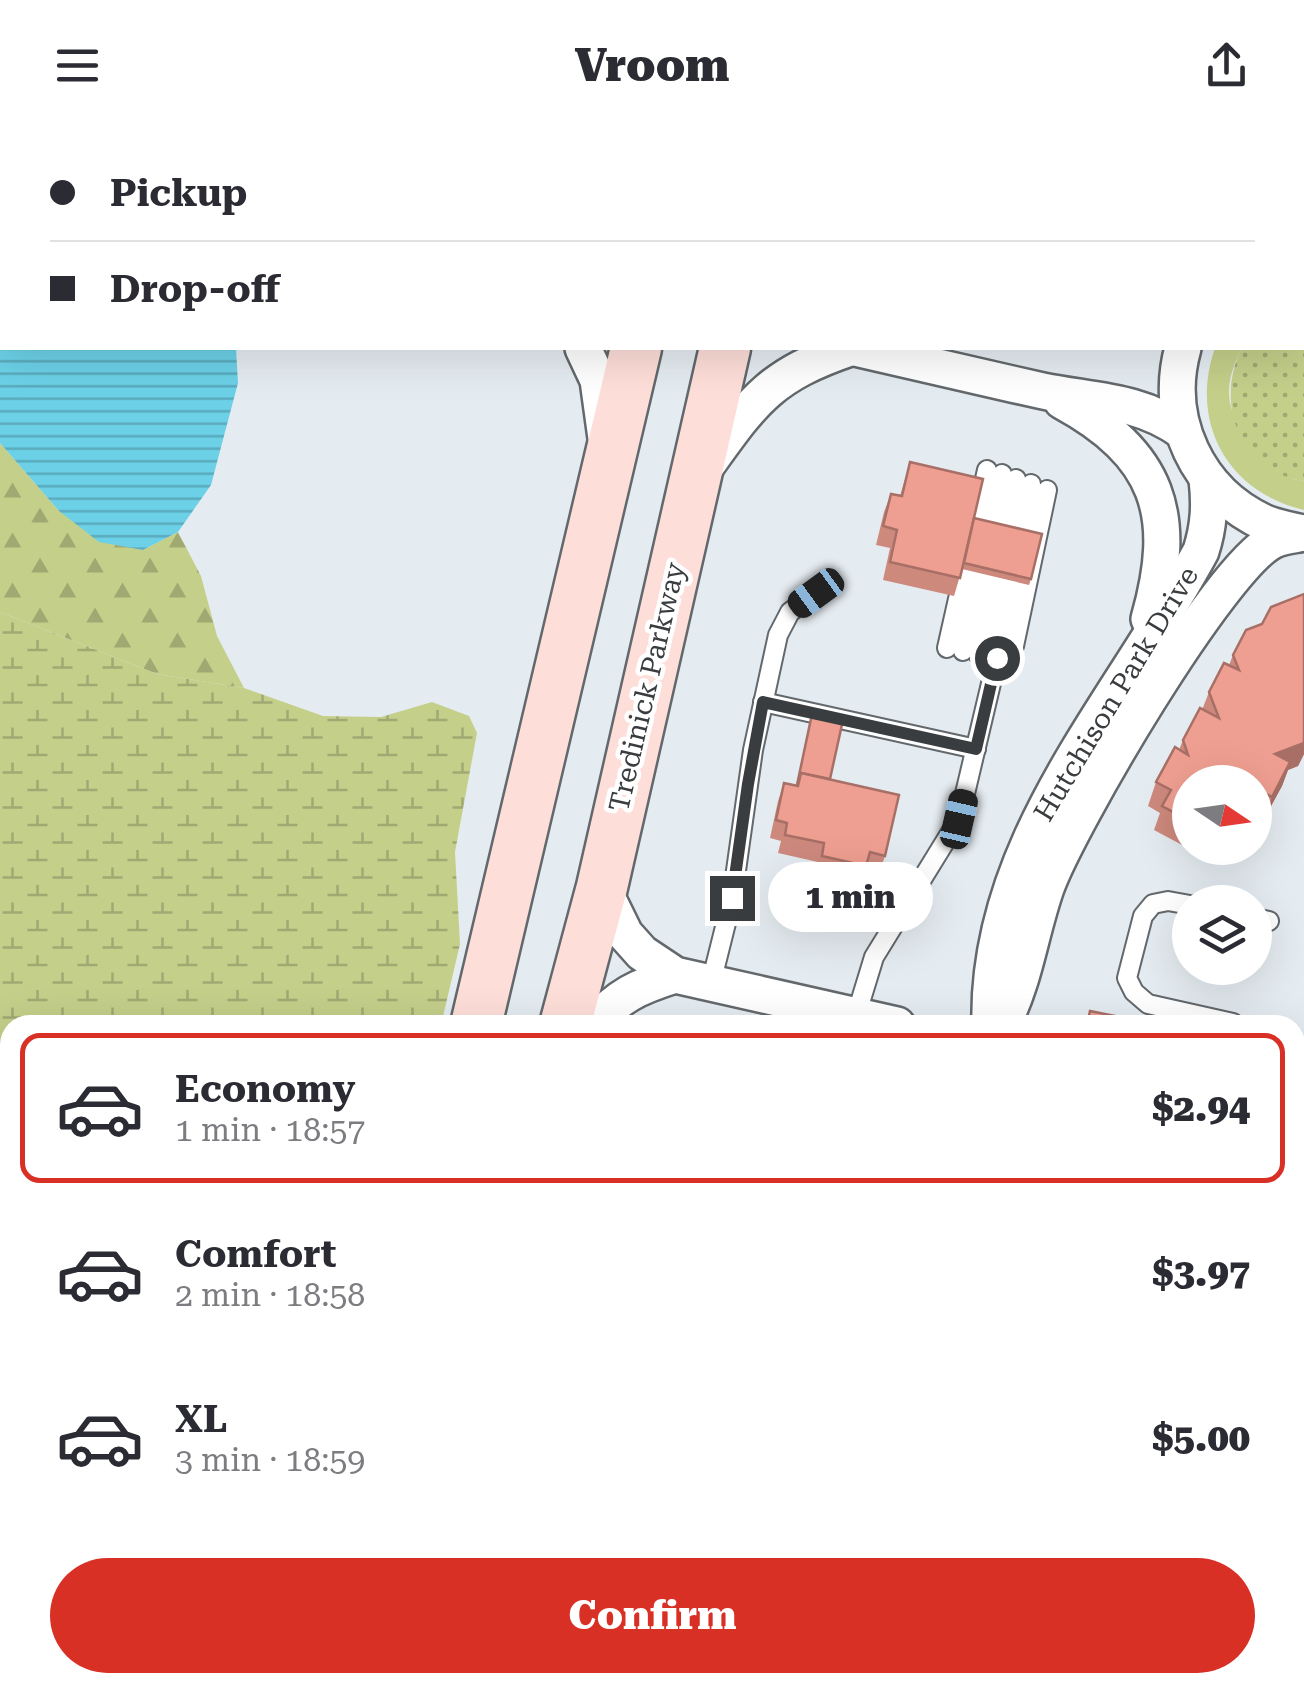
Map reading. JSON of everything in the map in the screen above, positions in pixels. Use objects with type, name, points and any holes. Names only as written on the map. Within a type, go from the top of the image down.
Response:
[{"type":"street","points":[[584,350],[598,380],[610,459]]},
{"type":"street","points":[[478,1015],[636,350]]},
{"type":"street","name":"Tredinick Parkway","points":[[567,1015],[602,887],[725,350]]},
{"type":"street","points":[[694,482],[750,405],[780,378],[846,350]]},
{"type":"street","points":[[861,350],[1044,391],[1108,400],[1145,410],[1182,431]]},
{"type":"street","points":[[1182,350],[1176,398],[1182,431],[1206,479],[1234,505],[1267,524],[1304,533]]},
{"type":"street","points":[[1044,391],[1100,422],[1144,470],[1156,495],[1164,540],[1140,647]]},
{"type":"street","name":"Hutchison Park Drive","points":[[990,1015],[989,992],[1002,929],[1021,864],[1050,798],[1201,551],[1210,505],[1206,479]]},
{"type":"street","name":"Hutchison Park Drive","points":[[1007,1015],[1017,995],[1046,887],[1081,813],[1122,744],[1234,576],[1274,540],[1304,533]]},
{"type":"street","points":[[602,887],[625,934],[642,953],[675,975],[852,1015]]},
{"type":"street","points":[[601,1015],[614,1001],[637,987],[675,975]]},
{"type":"lane","points":[[1014,646],[1017,479]]},
{"type":"lane","points":[[856,1015],[874,957],[959,819],[976,749],[976,654],[1017,479]]},
{"type":"lane","points":[[976,654],[1017,479]]},
{"type":"lane","points":[[712,983],[732,898],[748,784],[778,635],[790,612],[816,593]]},
{"type":"lane","points":[[763,702],[976,749]]},
{"type":"lane","points":[[1172,902],[1153,904],[1143,916],[1127,978],[1134,992],[1148,1004],[1197,1015]]},
{"type":"green space","points":[[1214,350],[1241,350],[1232,371],[1231,408],[1238,423],[1262,450],[1293,479],[1304,481],[1304,510],[1254,488],[1235,470],[1211,427],[1208,375]]},
{"type":"green space","points":[[1241,350],[1304,350],[1304,481],[1282,475],[1248,449],[1232,411],[1234,369]]},
{"type":"green space","points":[[0,443],[59,511],[143,550],[178,532],[201,576],[217,636],[244,688],[157,674],[0,612]]},
{"type":"green space","points":[[0,612],[157,674],[244,688],[323,716],[381,717],[432,702],[469,716],[477,733],[455,852],[460,944],[443,1015],[0,1015]]},
{"type":"water","points":[[0,350],[236,350],[238,383],[211,485],[178,532],[143,550],[99,542],[59,511],[0,443]]},
{"type":"building","points":[[910,462],[983,479],[960,578],[890,562],[897,530],[883,526],[891,494],[902,496]]},
{"type":"building","points":[[974,518],[1042,534],[1031,579],[964,563]]},
{"type":"building","points":[[1304,594],[1304,743],[1275,754],[1290,762],[1272,797],[1272,765],[1172,765],[1172,811],[1162,806],[1171,790],[1156,782],[1175,747],[1188,755],[1183,740],[1200,708],[1219,718],[1209,692],[1224,663],[1239,670],[1233,655],[1246,630],[1262,624],[1271,607]]},
{"type":"building","points":[[812,714],[843,720],[830,779],[801,773],[797,785]]},
{"type":"building","points":[[801,773],[899,795],[885,856],[870,852],[866,866],[822,856],[824,843],[785,835],[787,823],[776,820],[784,783],[798,786]]},
{"type":"route","points":[[732,898],[763,702],[976,749],[997,658]]}]
